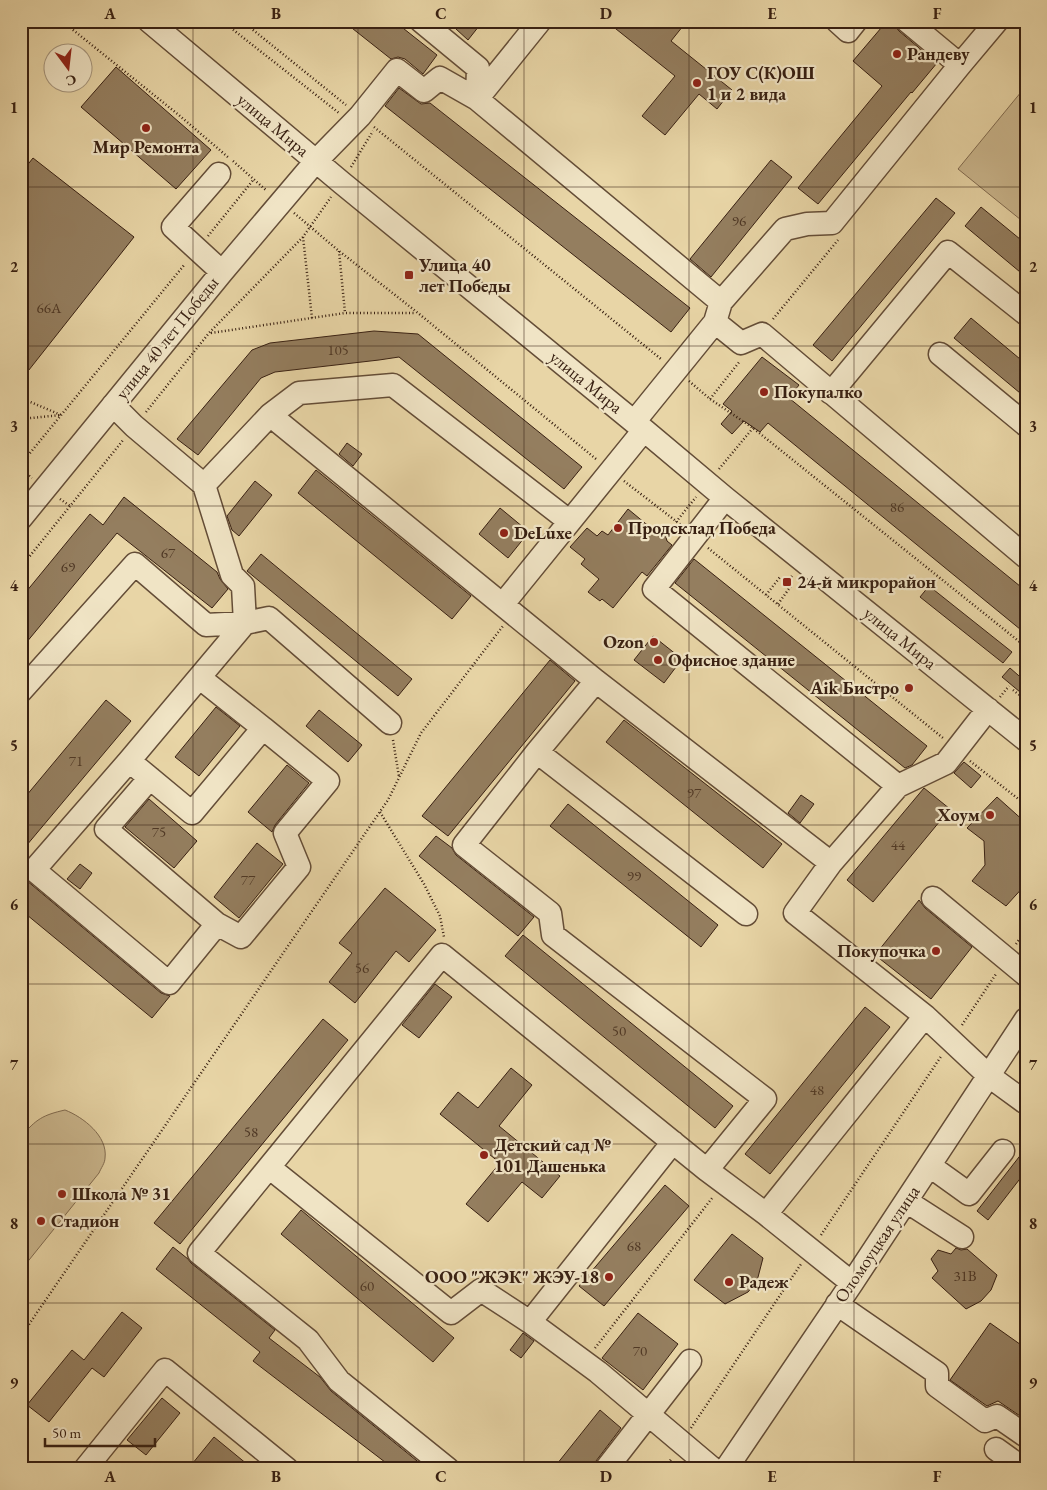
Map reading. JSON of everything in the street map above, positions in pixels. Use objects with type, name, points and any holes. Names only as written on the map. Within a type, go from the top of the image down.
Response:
[{"type":"street","name":"улица Мира","points":[[149,21],[726,498],[1026,740]]},
{"type":"street","points":[[421,21],[478,68],[477,99]]},
{"type":"street","points":[[477,99],[540,21]]},
{"type":"street","points":[[837,21],[848,31],[856,21]]},
{"type":"street","points":[[907,21],[960,64]]},
{"type":"street","points":[[508,608],[570,521],[610,470],[675,370],[718,312],[785,229],[807,224],[832,223],[997,21]]},
{"type":"street","points":[[458,52],[440,78],[477,99],[718,312],[741,343],[762,334],[1026,557]]},
{"type":"street","name":"улица 40 лет Победы","points":[[23,513],[222,272],[316,161],[356,120],[397,70],[424,90],[440,78]]},
{"type":"street","points":[[219,174],[173,227],[222,272]]},
{"type":"street","points":[[831,393],[948,252],[1026,314]]},
{"type":"street","points":[[940,354],[1026,425]]},
{"type":"street","points":[[204,485],[270,415],[300,393],[393,385],[570,521]]},
{"type":"street","points":[[113,405],[134,426],[204,485],[232,575],[243,586],[245,623],[200,678],[34,870],[169,983],[217,924]]},
{"type":"street","points":[[270,415],[596,681],[831,863]]},
{"type":"street","points":[[726,498],[654,589],[898,786]]},
{"type":"street","points":[[21,691],[135,564],[206,625],[245,623],[269,618],[390,723]]},
{"type":"street","points":[[150,778],[106,829],[217,924],[241,937],[299,867],[285,833],[328,781],[200,678]]},
{"type":"street","points":[[596,681],[464,845],[550,913],[552,935],[765,1099],[716,1176]]},
{"type":"street","points":[[988,709],[946,763],[898,786],[831,863],[795,913],[926,1016],[989,1076],[1026,1103]]},
{"type":"street","points":[[129,761],[192,812],[263,728]]},
{"type":"street","points":[[537,752],[746,914]]},
{"type":"street","points":[[933,898],[1026,975]]},
{"type":"street","points":[[448,1469],[339,1381],[308,1340],[199,1253],[442,955],[673,1142],[852,1283]]},
{"type":"street","points":[[766,1214],[926,1016]]},
{"type":"street","name":"Оломоуцкая улица","points":[[728,1467],[1026,1019]]},
{"type":"street","points":[[530,1322],[673,1142]]},
{"type":"street","points":[[930,1166],[969,1194],[1003,1151]]},
{"type":"street","points":[[270,1168],[451,1313],[481,1290],[530,1322],[598,1372],[682,1442],[728,1467]]},
{"type":"street","points":[[906,1201],[962,1237]]},
{"type":"street","points":[[837,1304],[937,1373],[937,1386],[985,1421],[997,1416],[1026,1436]]},
{"type":"street","points":[[606,1469],[690,1361]]},
{"type":"street","points":[[85,1469],[165,1370],[288,1469]]},
{"type":"street","points":[[996,1449],[1024,1469]]},
{"type":"path","points":[[62,21],[180,116],[339,251],[1026,805]]},
{"type":"path","points":[[222,21],[356,120],[710,399],[753,428],[1026,647]]},
{"type":"path","points":[[242,21],[356,120]]},
{"type":"path","points":[[21,464],[254,180]]},
{"type":"path","points":[[21,567],[209,333],[303,237],[310,226]]},
{"type":"path","points":[[303,237],[312,318]]},
{"type":"path","points":[[339,251],[345,313]]},
{"type":"path","points":[[209,333],[345,313],[418,313]]},
{"type":"path","points":[[21,398],[61,415]]},
{"type":"path","points":[[21,419],[61,415]]},
{"type":"path","points":[[766,595],[780,577]]},
{"type":"path","points":[[778,604],[791,586]]},
{"type":"path","points":[[21,1336],[380,812],[388,800],[420,734],[508,608]]},
{"type":"path","points":[[1013,690],[1026,700]]},
{"type":"path","points":[[390,723],[399,778]]},
{"type":"path","points":[[380,812],[424,884],[440,916],[449,961]]},
{"type":"path","points":[[664,1469],[1026,930]]},
{"type":"path","points":[[584,1362],[716,1176]]},
{"type":"shaded area","points":[[1026,86],[1026,224],[958,169]]},
{"type":"shaded area","name":"Стадион","points":[[65,1110],[79,1117],[93,1128],[103,1142],[105,1150],[104,1162],[99,1173],[21,1270],[21,1137],[40,1119]]},
{"type":"building","points":[[343,21],[394,21],[437,55],[423,74],[405,59],[398,57],[391,59]]},
{"type":"building","points":[[462,21],[483,21],[468,40],[456,29]]},
{"type":"building","name":"ГОУ С(К)ОШ 1 и 2 вида","points":[[606,21],[687,21],[671,41],[732,90],[717,109],[699,94],[665,135],[642,116],[675,76]]},
{"type":"building","points":[[887,21],[891,21],[899,31],[937,63],[818,204],[798,188],[882,86],[853,61]]},
{"type":"building","name":"Мир Ремонта","points":[[116,67],[211,150],[176,189],[81,107]]},
{"type":"building","points":[[399,88],[421,104],[430,103],[690,308],[671,332],[385,106]]},
{"type":"building","points":[[33,158],[134,237],[21,380],[21,173]]},
{"type":"building","points":[[771,160],[792,177],[711,277],[690,259]]},
{"type":"building","points":[[936,198],[955,213],[832,361],[813,345]]},
{"type":"building","points":[[981,207],[1026,244],[1026,277],[965,226]]},
{"type":"building","points":[[971,318],[1026,364],[1026,398],[954,338]]},
{"type":"building","points":[[374,331],[418,334],[582,467],[564,489],[399,357],[275,372],[261,378],[198,455],[177,439],[252,350],[270,343]]},
{"type":"building","points":[[762,357],[799,385],[789,398],[1026,591],[1026,634],[768,423],[760,432],[744,421],[732,434],[721,424],[732,411],[723,404]]},
{"type":"building","points":[[347,443],[362,454],[353,466],[339,454]]},
{"type":"building","points":[[316,470],[471,596],[452,619],[298,493]]},
{"type":"building","points":[[255,481],[272,495],[239,536],[232,530],[227,516]]},
{"type":"building","points":[[124,497],[217,572],[228,589],[212,608],[117,533],[21,649],[21,598],[90,514],[103,525]]},
{"type":"building","name":"DeLuxe","points":[[500,508],[529,532],[508,558],[479,534]]},
{"type":"building","points":[[628,509],[651,528],[657,527],[665,534],[667,541],[672,545],[647,576],[642,572],[613,608],[602,599],[600,601],[588,592],[599,579],[581,564],[585,559],[570,547],[587,528],[597,536],[602,531],[608,535]]},
{"type":"building","points":[[261,554],[412,679],[398,696],[247,571]]},
{"type":"building","points":[[694,559],[927,746],[912,765],[905,768],[675,583]]},
{"type":"building","points":[[929,586],[1012,652],[1003,663],[920,597]]},
{"type":"building","name":"Офисное здание","points":[[653,636],[682,659],[664,683],[634,660]]},
{"type":"building","points":[[550,660],[575,681],[448,836],[422,816]]},
{"type":"building","points":[[1010,668],[1026,682],[1026,697],[1002,677]]},
{"type":"building","points":[[106,700],[131,721],[21,852],[21,802]]},
{"type":"building","points":[[216,707],[240,726],[199,776],[175,757]]},
{"type":"building","points":[[319,710],[362,745],[348,762],[306,726]]},
{"type":"building","points":[[624,720],[782,844],[763,868],[606,742]]},
{"type":"building","points":[[964,762],[981,776],[971,788],[954,773]]},
{"type":"building","points":[[287,765],[309,783],[275,825],[272,832],[248,812]]},
{"type":"building","points":[[924,788],[950,809],[873,902],[847,880]]},
{"type":"building","points":[[801,795],[814,804],[800,823],[788,813]]},
{"type":"building","points":[[997,797],[1026,823],[1026,884],[1006,906],[972,881],[985,865],[984,841],[967,828]]},
{"type":"building","points":[[149,799],[197,841],[174,868],[125,827]]},
{"type":"building","points":[[568,804],[718,925],[701,947],[550,826]]},
{"type":"building","points":[[436,836],[452,848],[456,855],[534,917],[518,936],[419,856]]},
{"type":"building","points":[[257,843],[283,864],[239,918],[214,897]]},
{"type":"building","points":[[80,864],[92,873],[80,889],[67,879]]},
{"type":"building","points":[[21,874],[161,993],[170,996],[152,1018],[21,910]]},
{"type":"building","points":[[385,888],[436,930],[409,962],[396,951],[355,1003],[329,982],[352,953],[339,943]]},
{"type":"building","points":[[919,900],[925,908],[972,947],[931,999],[875,955]]},
{"type":"building","points":[[523,935],[733,1106],[715,1128],[505,956]]},
{"type":"building","points":[[435,984],[452,997],[419,1038],[402,1025]]},
{"type":"building","points":[[865,1007],[890,1027],[770,1174],[745,1154]]},
{"type":"building","points":[[323,1019],[348,1040],[180,1244],[154,1223]]},
{"type":"building","points":[[511,1068],[532,1085],[499,1126],[560,1176],[542,1198],[522,1182],[488,1222],[466,1204],[500,1163],[440,1114],[458,1092],[478,1108]]},
{"type":"building","points":[[1026,1148],[1026,1171],[988,1220],[977,1211]]},
{"type":"building","points":[[665,1185],[689,1206],[604,1306],[579,1286]]},
{"type":"building","points":[[301,1210],[454,1338],[433,1362],[281,1234]]},
{"type":"building","points":[[732,1234],[763,1258],[757,1281],[748,1292],[725,1304],[694,1280]]},
{"type":"building","points":[[173,1247],[275,1330],[269,1338],[320,1377],[331,1391],[427,1469],[394,1469],[253,1361],[260,1352],[156,1269]]},
{"type":"building","points":[[956,1248],[961,1250],[967,1249],[997,1275],[991,1290],[981,1301],[966,1309],[932,1278],[938,1271],[931,1259],[938,1250],[951,1254]]},
{"type":"building","points":[[122,1312],[142,1328],[104,1377],[92,1368],[49,1422],[27,1405],[72,1350],[84,1360]]},
{"type":"building","points":[[638,1313],[678,1344],[643,1390],[602,1358]]},
{"type":"building","points":[[990,1323],[1024,1347],[1021,1366],[1026,1370],[1026,1420],[998,1401],[987,1406],[950,1380]]},
{"type":"building","points":[[523,1333],[534,1341],[521,1358],[510,1350]]},
{"type":"building","points":[[162,1398],[180,1413],[146,1455],[127,1440]]},
{"type":"building","points":[[600,1410],[621,1428],[596,1461],[593,1469],[553,1469]]},
{"type":"building","points":[[214,1437],[253,1469],[188,1469]]},
{"type":"place","name":"Рандеву","points":[[897,54]]},
{"type":"place","name":"ГОУ С(К)ОШ 1 и 2 вида","points":[[697,83]]},
{"type":"place","name":"Мир Ремонта","points":[[146,128]]},
{"type":"place","name":"Улица 40 лет Победы","points":[[409,275]]},
{"type":"place","name":"Покупалко","points":[[764,392]]},
{"type":"place","name":"Продсклад Победа","points":[[618,528]]},
{"type":"place","name":"DeLuxe","points":[[504,533]]},
{"type":"place","name":"24-й микрорайон","points":[[787,582]]},
{"type":"place","name":"Ozon","points":[[654,642]]},
{"type":"place","name":"Офисное здание","points":[[658,660]]},
{"type":"place","name":"Aik Бистро","points":[[909,688]]},
{"type":"place","name":"Хоум","points":[[990,815]]},
{"type":"place","name":"Покупочка","points":[[936,951]]},
{"type":"place","name":"Детский сад № 101 Дашенька","points":[[484,1155]]},
{"type":"place","name":"Школа № 31","points":[[62,1194]]},
{"type":"place","name":"Стадион","points":[[41,1221]]},
{"type":"place","name":"ООО \"ЖЭК\" ЖЭУ-18","points":[[609,1277]]},
{"type":"place","name":"Радеж","points":[[729,1282]]}]
